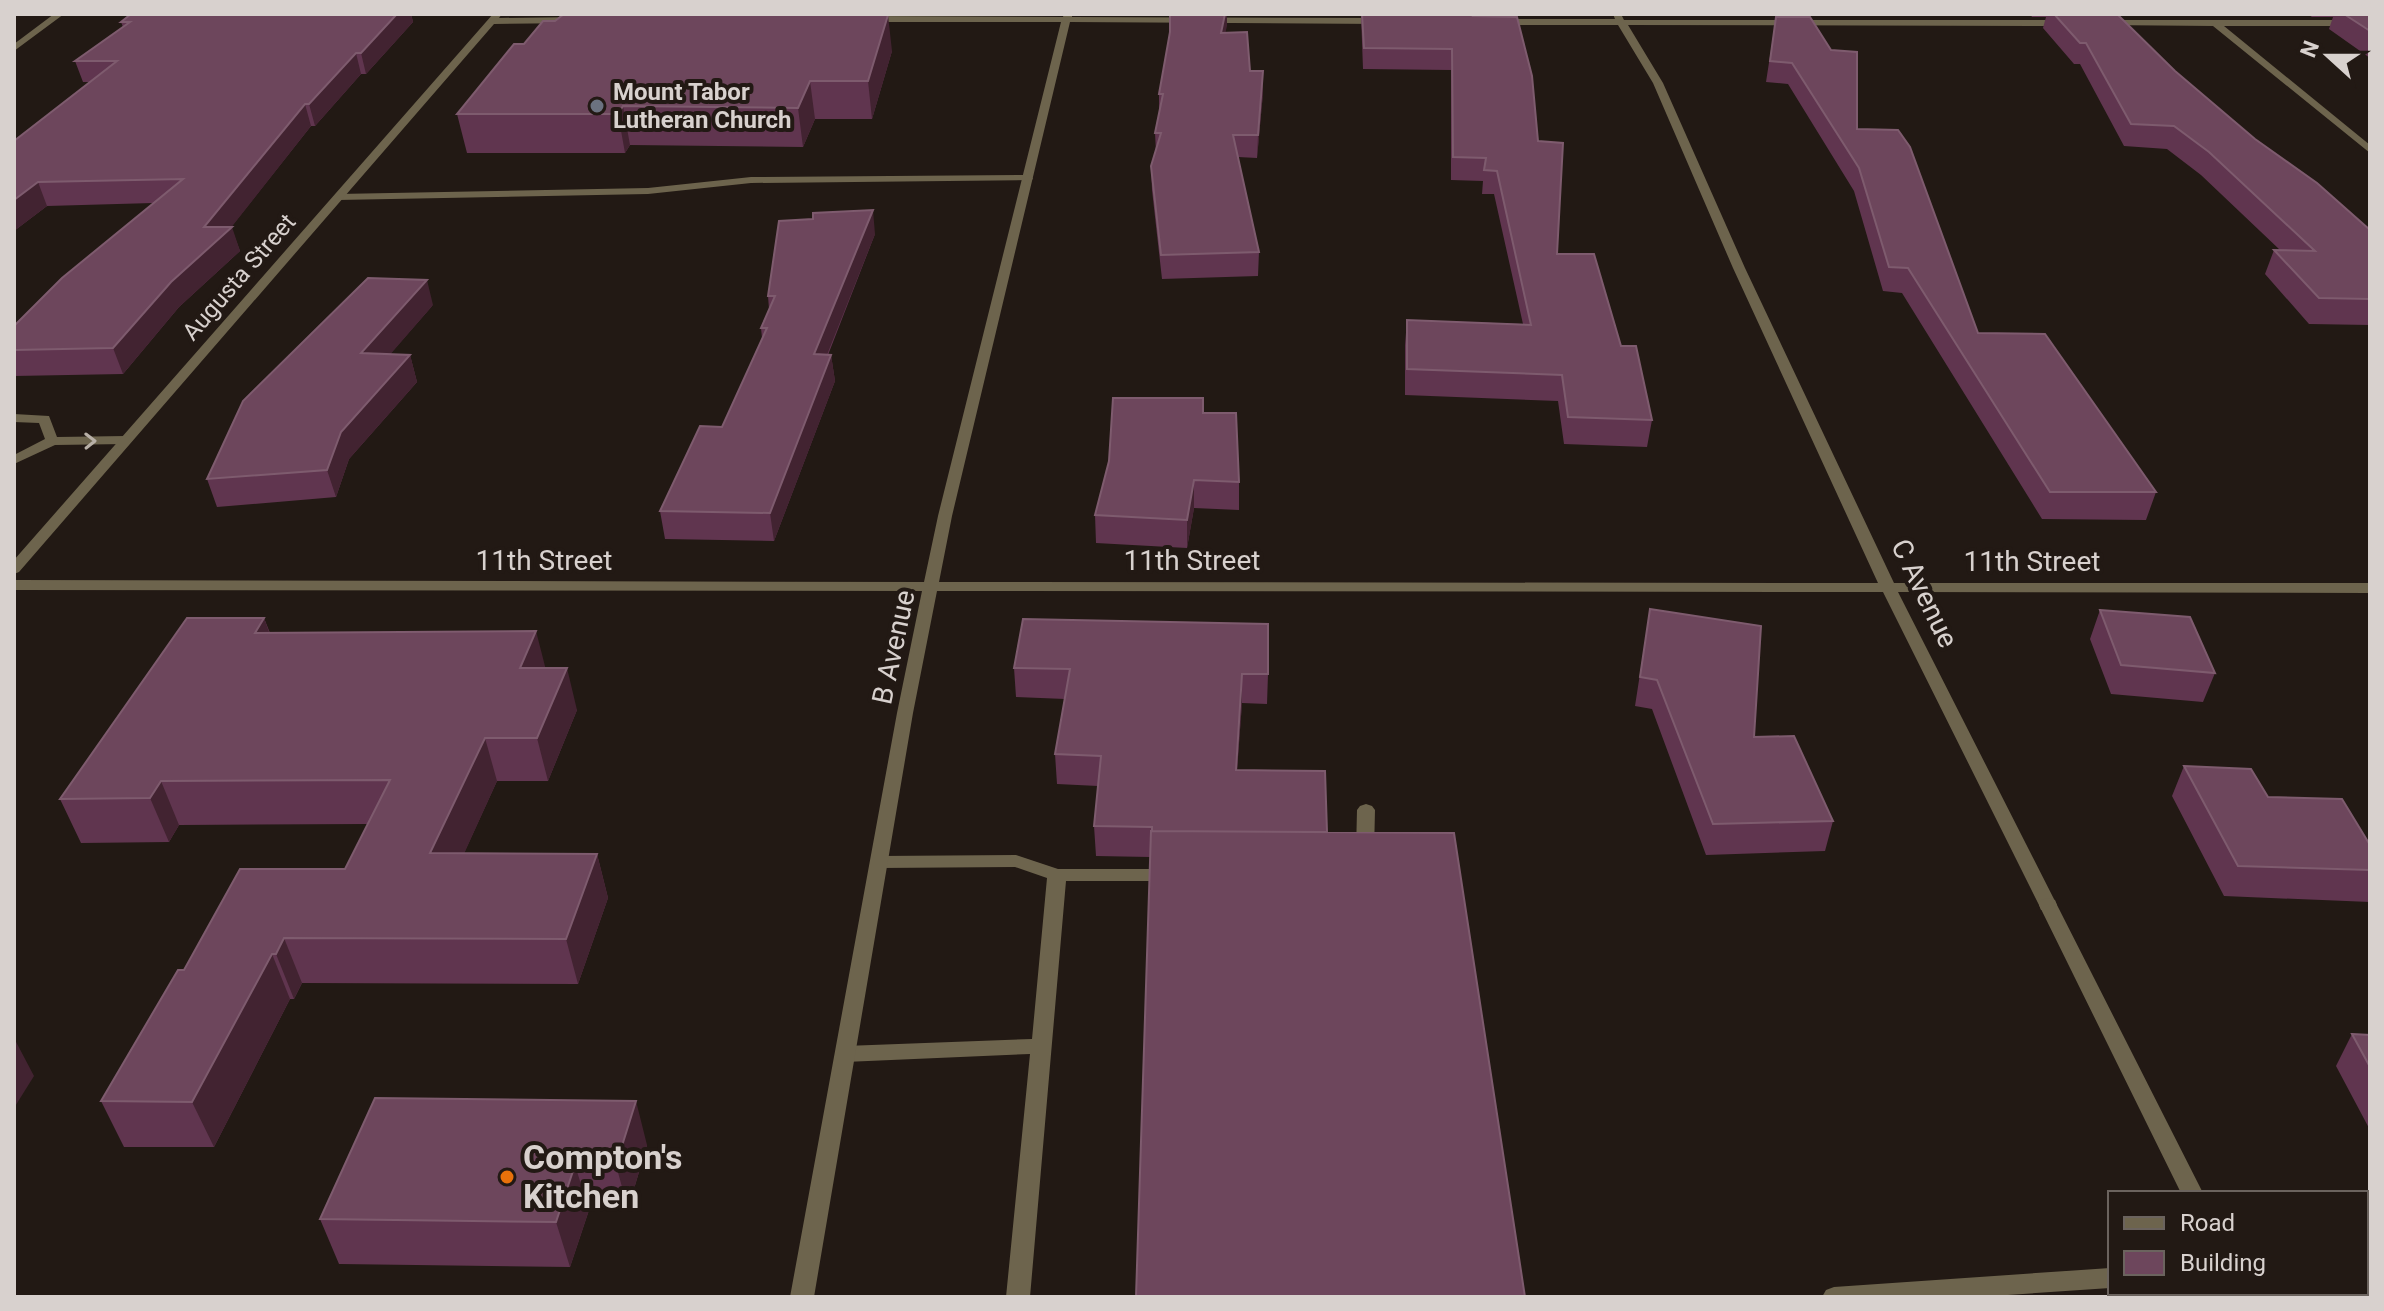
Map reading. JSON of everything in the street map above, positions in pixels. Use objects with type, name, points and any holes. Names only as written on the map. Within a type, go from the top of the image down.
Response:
[{"type":"street","points":[[14,48],[60,14]]},
{"type":"street","points":[[2203,14],[2370,150]]},
{"type":"street","points":[[862,19],[1068,16],[1399,21]]},
{"type":"street","name":"B Avenue","points":[[802,1297],[905,713],[945,516],[1068,16]]},
{"type":"street","points":[[495,17],[584,20]]},
{"type":"street","name":"Augusta Street","points":[[14,569],[495,17]]},
{"type":"street","points":[[1494,22],[1618,18],[2074,23]]},
{"type":"street","name":"C Avenue","points":[[1618,18],[1658,83],[1739,268],[1888,587],[2191,1191]]},
{"type":"street","points":[[2089,23],[2370,23]]},
{"type":"street","points":[[338,197],[648,191],[751,180],[1028,178]]},
{"type":"street","points":[[14,418],[44,419],[52,441]]},
{"type":"street","points":[[14,460],[52,441],[126,440]]},
{"type":"street","name":"11th Street","points":[[14,585],[2370,588]]},
{"type":"street","points":[[1365,874],[1366,810]]},
{"type":"street","points":[[879,862],[1016,861],[1057,875],[1196,875]]},
{"type":"street","points":[[1018,1297],[1057,875]]},
{"type":"street","points":[[845,1054],[1041,1046]]},
{"type":"street","points":[[1834,1297],[2108,1278]]},
{"type":"building","points":[[131,14],[397,14],[309,104],[305,104],[204,227],[232,227],[171,282],[113,348],[14,350],[14,326],[62,278],[183,179],[38,182],[14,200],[14,141],[117,61],[75,61],[130,22],[121,22]]},
{"type":"building","points":[[564,14],[888,15],[868,81],[810,81],[798,108],[623,106],[618,114],[457,114],[514,44],[524,44],[543,21],[555,21]]},
{"type":"building","points":[[1170,14],[1225,14],[1221,33],[1247,32],[1250,71],[1263,71],[1258,135],[1233,135],[1259,252],[1161,255],[1151,166],[1161,133],[1155,133],[1163,94],[1159,94],[1170,32]]},
{"type":"building","points":[[1362,14],[1517,17],[1532,76],[1538,141],[1563,143],[1557,254],[1594,254],[1621,346],[1636,346],[1652,420],[1568,417],[1562,375],[1407,369],[1407,320],[1531,325],[1497,171],[1484,170],[1486,158],[1453,157],[1452,49],[1364,48]]},
{"type":"building","points":[[2054,14],[2117,14],[2175,71],[2255,139],[2317,183],[2370,230],[2370,299],[2319,298],[2274,250],[2315,251],[2209,152],[2174,126],[2131,124],[2086,43],[2080,43]]},
{"type":"building","points":[[2344,14],[2370,14],[2370,31]]},
{"type":"building","points":[[1776,17],[1810,17],[1831,50],[1857,52],[1857,129],[1898,130],[1910,147],[1978,333],[2045,334],[2156,492],[2050,492],[1908,268],[1889,267],[1859,168],[1792,63],[1770,61]]},
{"type":"building","points":[[873,210],[814,354],[831,355],[770,513],[660,511],[700,426],[722,427],[767,328],[761,328],[775,296],[768,296],[779,221],[813,219],[813,213]]},
{"type":"building","points":[[368,278],[427,280],[361,353],[410,355],[341,432],[327,470],[207,479],[243,401]]},
{"type":"building","points":[[1113,398],[1203,398],[1203,413],[1236,413],[1239,482],[1194,480],[1187,520],[1095,515],[1109,461]]},
{"type":"building","points":[[1650,609],[1761,626],[1754,737],[1794,736],[1833,821],[1713,824],[1657,680],[1640,677]]},
{"type":"building","points":[[2100,610],[2190,617],[2215,673],[2121,665]]},
{"type":"building","points":[[187,618],[264,618],[255,633],[536,631],[520,668],[567,668],[537,738],[485,738],[430,853],[597,854],[566,939],[284,938],[276,954],[272,954],[192,1102],[101,1101],[178,970],[184,970],[240,869],[345,869],[390,780],[161,781],[150,798],[60,799]]},
{"type":"building","points":[[1023,619],[1268,624],[1268,674],[1242,674],[1236,770],[1325,771],[1327,832],[1152,831],[1152,827],[1094,826],[1101,756],[1055,754],[1070,669],[1014,668]]},
{"type":"building","points":[[2184,766],[2251,769],[2268,797],[2342,799],[2370,845],[2370,870],[2238,866]]},
{"type":"building","points":[[1151,831],[1454,833],[1525,1297],[1136,1297]]},
{"type":"building","points":[[2352,1034],[2370,1035],[2370,1067]]},
{"type":"building","points":[[375,1098],[636,1101],[616,1165],[575,1165],[556,1222],[320,1219]]},
{"type":"place","name":"Mount Tabor Lutheran Church","points":[[597,106]]},
{"type":"place","name":"Compton's Kitchen","points":[[507,1177]]}]
